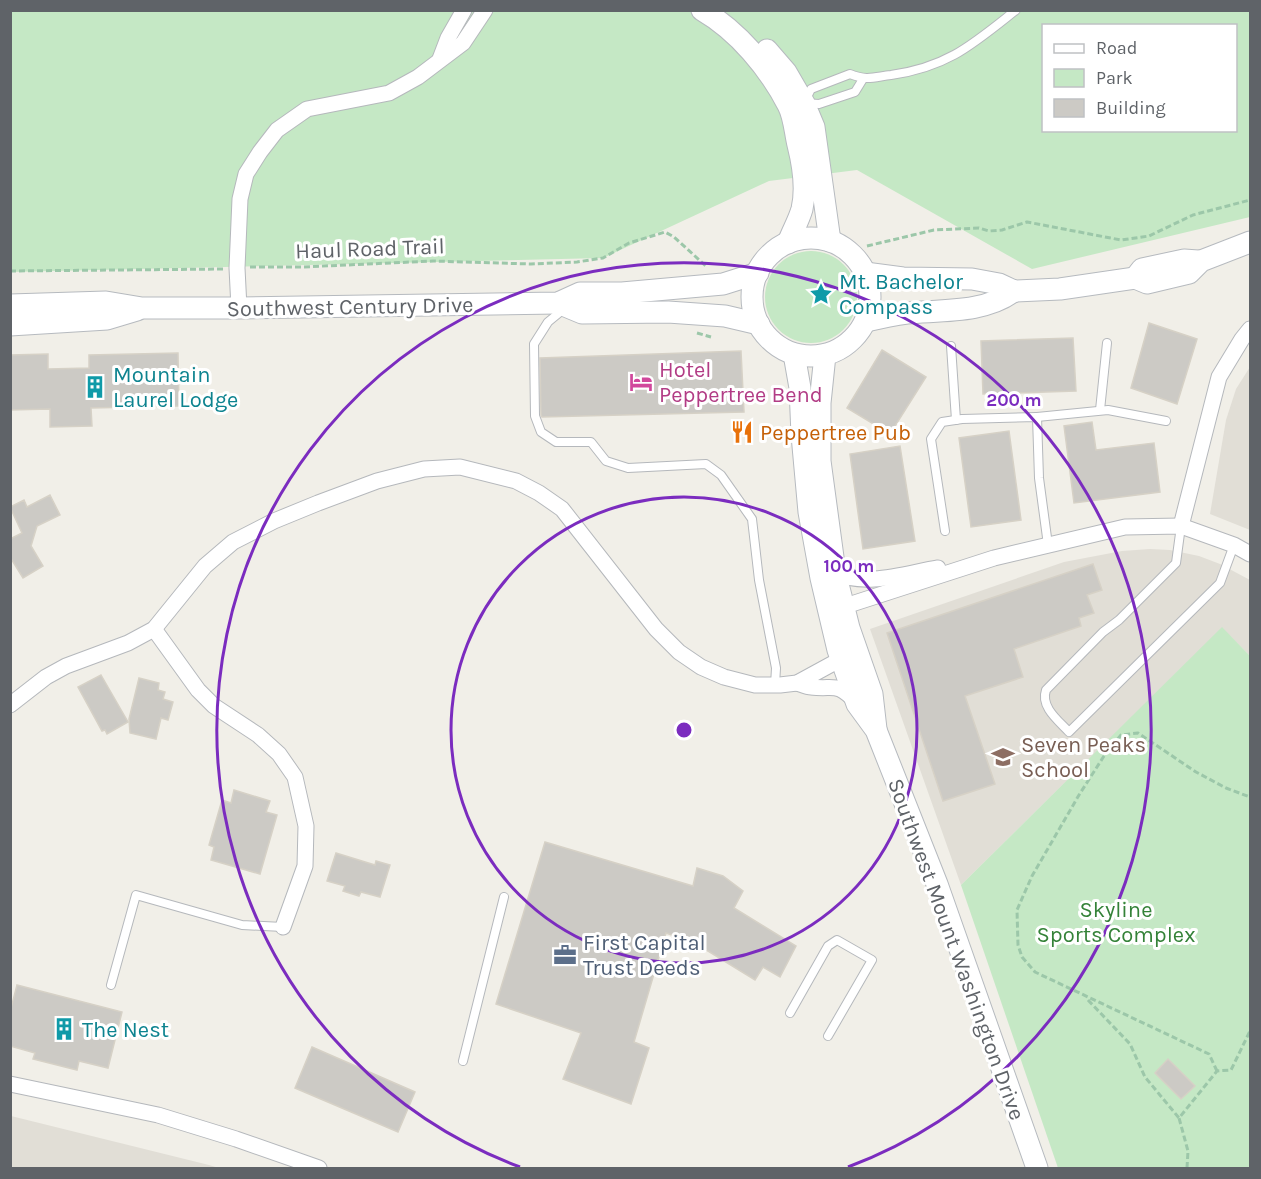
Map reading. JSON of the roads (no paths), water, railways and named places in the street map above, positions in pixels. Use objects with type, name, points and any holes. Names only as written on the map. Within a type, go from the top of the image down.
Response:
[{"type":"main road","points":[[702,10],[738,37],[768,72],[789,107],[801,157],[804,182],[802,209],[788,243]]},
{"type":"main road","points":[[722,10],[756,38],[786,72],[804,103],[814,127],[830,241]]},
{"type":"main road","points":[[809,239],[830,241],[857,259],[865,273],[870,289],[870,306],[866,321],[856,336],[842,348],[825,355],[810,357],[794,354],[767,337],[759,324],[753,307],[753,290],[758,273],[765,260],[775,250],[788,243],[809,239]]},
{"type":"main road","points":[[865,273],[903,278],[972,279],[999,284],[1014,291],[1060,289],[1135,278],[1142,269],[1184,260],[1201,261],[1251,242]]},
{"type":"main road","name":"Southwest Century Drive","points":[[563,304],[580,293],[622,293],[723,284],[758,273]]},
{"type":"main road","points":[[866,321],[904,313],[974,306],[1002,300],[1014,291]]},
{"type":"main road","name":"Southwest Century Drive","points":[[10,305],[106,302],[142,308],[239,308],[563,304],[582,313],[668,312],[725,316],[759,324]]},
{"type":"main road","name":"Southwest Century Drive","points":[[10,325],[107,319],[142,308]]},
{"type":"main road","name":"Southwest Mount Washington Drive","points":[[794,354],[800,388],[809,512],[836,609],[849,628],[872,694],[876,730]]},
{"type":"main road","name":"Southwest Mount Washington Drive","points":[[825,355],[820,403],[820,461],[835,572],[841,659],[857,704],[876,730],[937,884],[1037,1168]]},
{"type":"street","points":[[440,59],[448,38],[464,10]]},
{"type":"street","points":[[239,308],[237,268],[240,200],[246,174],[277,130],[307,109],[389,93],[418,77],[463,43],[485,10]]},
{"type":"street","points":[[1181,526],[1219,377],[1242,339],[1251,329]]},
{"type":"street","points":[[10,705],[46,677],[66,666],[128,643],[154,629],[205,566],[233,542],[274,520],[377,481],[424,469],[460,467],[516,481],[562,509],[656,628],[701,668],[755,686],[775,685],[797,682],[841,659]]},
{"type":"street","points":[[835,572],[844,577],[867,580],[994,558],[1125,527],[1181,526],[1234,545],[1251,554]]},
{"type":"street","points":[[836,609],[994,558]]},
{"type":"street","points":[[154,629],[192,683],[214,706],[258,735],[279,754],[295,777],[306,826],[305,866],[283,927]]},
{"type":"street","points":[[797,682],[811,687],[835,686],[850,695],[857,704]]},
{"type":"street","points":[[10,1084],[158,1115],[319,1168]]},
{"type":"lane","points":[[863,79],[855,92],[819,104],[804,103],[811,89],[850,74],[863,79],[930,68],[957,55],[1016,10]]},
{"type":"lane","points":[[563,304],[534,344],[535,416],[541,432],[556,442],[591,442],[606,460],[628,468],[706,464],[721,475],[752,519],[759,580],[776,668],[775,685]]},
{"type":"lane","points":[[1100,410],[1107,343]]},
{"type":"lane","points":[[951,346],[956,420]]},
{"type":"lane","points":[[945,531],[931,439],[942,422],[1037,417],[1100,410],[1166,421]]},
{"type":"lane","points":[[1037,417],[1039,478],[1048,545]]},
{"type":"lane","points":[[1181,526],[1176,563],[1046,690],[1044,696],[1051,713],[1070,732],[1220,583],[1234,545]]},
{"type":"lane","points":[[111,986],[136,895],[242,925],[283,927]]},
{"type":"lane","points":[[463,1061],[504,897]]},
{"type":"lane","points":[[790,1013],[828,946],[837,940],[872,960],[828,1036]]},
{"type":"place","name":"Mt. Bachelor Compass","points":[[821,294]]},
{"type":"place","name":"Hotel Peppertree Bend","points":[[641,382]]},
{"type":"place","name":"Mountain Laurel Lodge","points":[[95,387]]},
{"type":"place","name":"Peppertree Pub","points":[[742,432]]},
{"type":"place","name":"Seven Peaks School","points":[[1003,757]]},
{"type":"place","name":"First Capital Trust Deeds","points":[[565,955]]},
{"type":"place","name":"The Nest","points":[[64,1029]]},
{"type":"park label","name":"Skyline Sports Complex","points":[[1116,922]]}]
